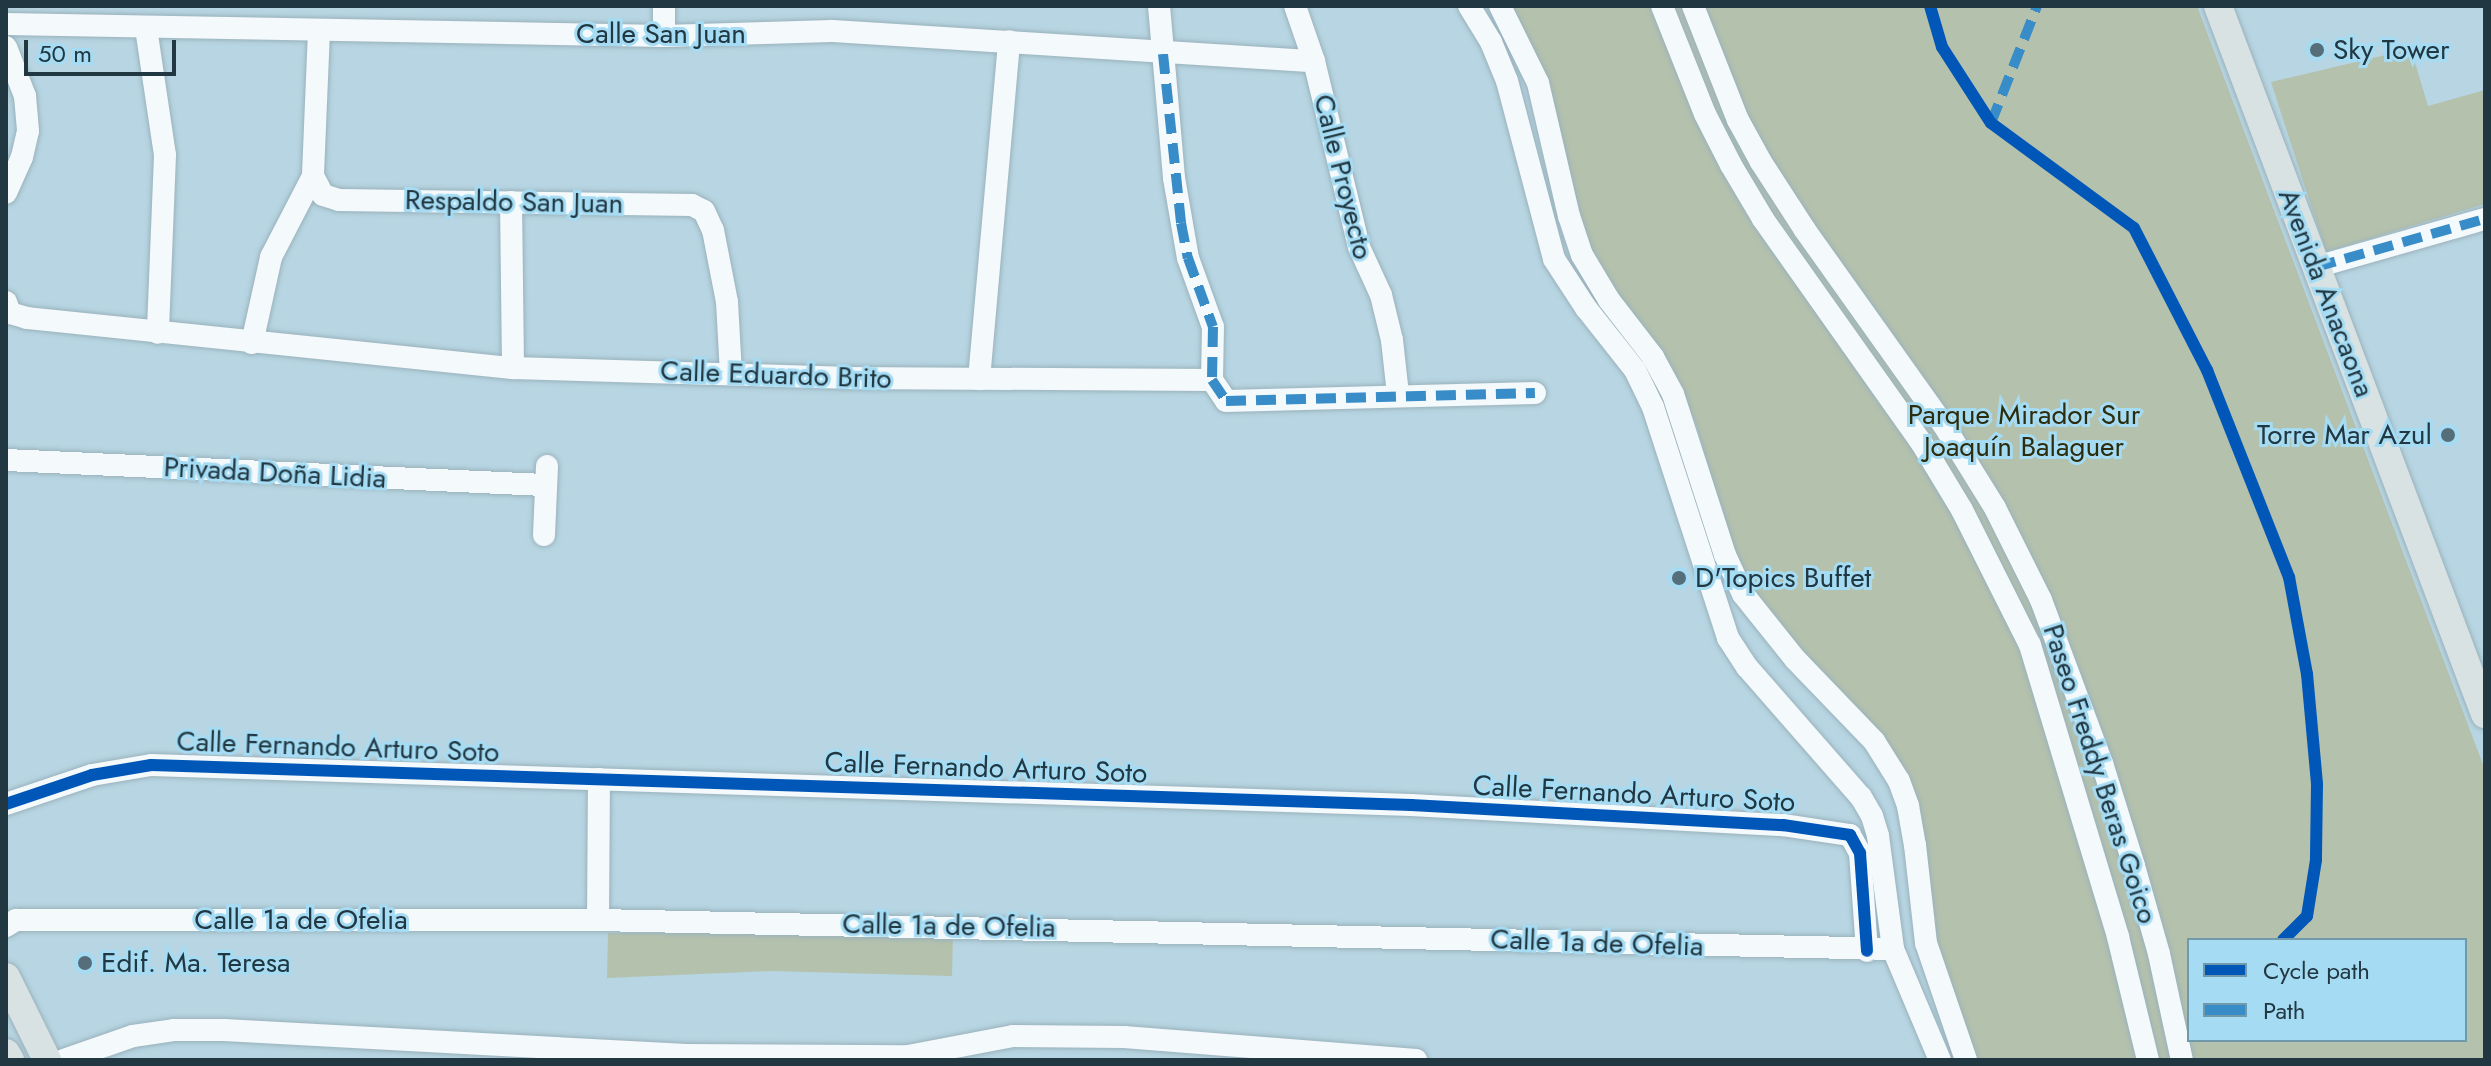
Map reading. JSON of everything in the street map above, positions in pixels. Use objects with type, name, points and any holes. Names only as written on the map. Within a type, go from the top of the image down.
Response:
[{"type":"main road","name":"Avenida Anacaona","points":[[2218,6],[2485,714]]},
{"type":"main road","points":[[6,977],[47,1060]]},
{"type":"main road","points":[[6,1053],[10,1060]]},
{"type":"street","points":[[664,6],[664,36]]},
{"type":"street","points":[[1159,6],[1181,223],[1188,258],[1213,327],[1212,380],[1226,401],[1398,394],[1535,393]]},
{"type":"street","name":"Calle Proyecto","points":[[1295,6],[1314,61],[1359,247],[1381,295],[1392,340],[1398,394]]},
{"type":"street","points":[[1469,6],[1491,42],[1507,81],[1554,259],[1586,308],[1635,370],[1653,407],[1728,638],[1747,667],[1861,797],[1872,816],[1878,836],[1893,949],[1940,1060]]},
{"type":"street","points":[[1500,6],[1538,83],[1569,216],[1582,255],[1609,300],[1653,357],[1673,394],[1725,555],[1743,594],[1795,659],[1874,741],[1899,781],[1908,806],[1915,845],[1926,943],[1966,1060]]},
{"type":"street","name":"Paseo Freddy Beras Goico","points":[[1662,6],[1705,114],[1731,165],[1763,219],[1921,442],[1962,510],[2030,645],[2114,921],[2148,1060]]},
{"type":"street","name":"Paseo Freddy Beras Goico","points":[[1693,6],[1738,120],[1761,162],[1805,230],[1943,424],[1995,508],[2041,600],[2097,749],[2134,866],[2182,1060]]},
{"type":"street","name":"Calle San Juan","points":[[6,24],[664,36],[832,31],[1314,61]]},
{"type":"street","points":[[146,28],[165,155],[158,333]]},
{"type":"street","points":[[252,343],[271,257],[313,176],[319,31]]},
{"type":"street","points":[[979,379],[1009,41]]},
{"type":"street","points":[[6,47],[25,96],[28,131],[6,193]]},
{"type":"street","name":"Respaldo San Juan","points":[[313,176],[323,195],[339,200],[692,205],[704,211],[713,230],[727,302],[731,373]]},
{"type":"street","points":[[511,202],[513,368]]},
{"type":"street","points":[[2316,267],[2485,219]]},
{"type":"street","name":"Calle Eduardo Brito","points":[[8,308],[27,318],[513,368],[979,379],[1212,380]]},
{"type":"street","name":"Privada Doña Lidia","points":[[6,460],[546,476],[544,535]]},
{"type":"street","name":"Calle Fernando Arturo Soto","points":[[6,804],[92,775],[151,765],[1411,805],[1824,830],[1850,835],[1860,853],[1867,951]]},
{"type":"street","points":[[598,920],[599,779]]},
{"type":"street","name":"Calle 1a de Ofelia","points":[[6,926],[16,920],[598,920],[1303,934],[1867,951],[1893,949]]},
{"type":"street","points":[[64,1060],[133,1036],[174,1030],[770,1058],[908,1056],[1029,1035],[1124,1037],[1416,1060]]},
{"type":"green space","name":"Parque Mirador Sur Joaquín Balaguer","points":[[1511,6],[2197,6],[2485,770],[2485,1060],[1977,1060],[1939,966],[1908,776],[1882,734],[1802,652],[1747,580],[1734,551],[1695,422],[1679,385],[1661,352],[1617,293],[1588,244],[1541,66]]},
{"type":"green space","points":[[2411,49],[2428,106],[2485,90],[2485,204],[2326,252],[2271,82]]},
{"type":"green space","points":[[608,933],[953,933],[952,976],[772,971],[607,978]]},
{"type":"marked path","points":[[1991,123],[2037,6]]},
{"type":"marked path","points":[[1163,54],[1181,223],[1188,258],[1213,327],[1212,380],[1226,401],[1535,393]]},
{"type":"marked path","points":[[2316,267],[2485,219]]},
{"type":"cycle path","points":[[1930,6],[1942,47],[1991,123],[2134,228],[2207,370],[2289,577],[2307,674],[2317,784],[2316,860],[2307,916],[2285,938]]},
{"type":"cycle path","points":[[6,804],[92,775],[151,765],[1411,805],[1783,825],[1850,835],[1860,853],[1867,951]]},
{"type":"place","name":"Sky Tower","points":[[2317,50]]},
{"type":"place","name":"Torre Mar Azul","points":[[2448,435]]},
{"type":"place","name":"D'Topics Buffet","points":[[1679,578]]},
{"type":"place","name":"Edif. Ma. Teresa","points":[[85,963]]}]
